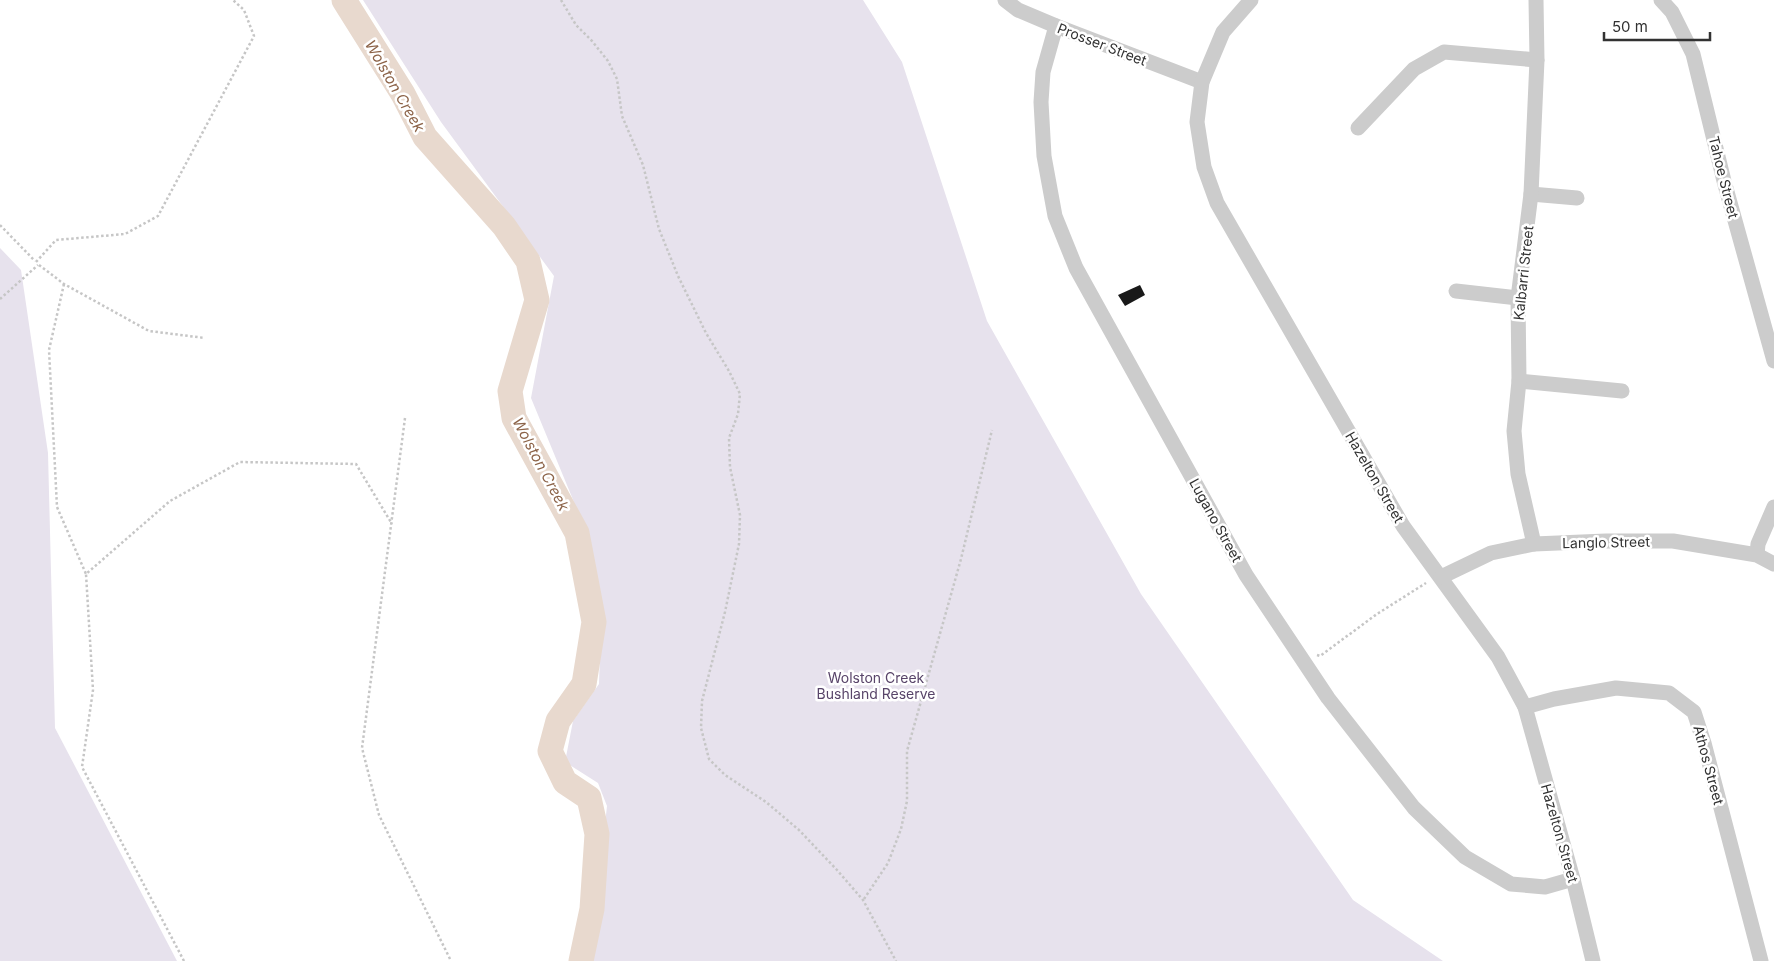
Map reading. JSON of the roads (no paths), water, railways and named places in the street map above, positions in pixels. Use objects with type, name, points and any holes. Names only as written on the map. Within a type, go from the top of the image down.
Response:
[{"type":"street","name":"Prosser Street","points":[[1005,0],[1018,10],[1056,26],[1202,82]]},
{"type":"street","name":"Hazelton Street","points":[[1251,0],[1223,32],[1202,82],[1197,122],[1204,166],[1217,203],[1403,526],[1498,658],[1524,708],[1573,878],[1593,961]]},
{"type":"street","name":"Kalbarri Street","points":[[1534,544],[1518,474],[1514,430],[1520,381],[1518,298],[1531,194],[1537,60],[1536,0]]},
{"type":"street","name":"Tahoe Street","points":[[1661,0],[1672,12],[1693,54],[1724,182],[1774,361]]},
{"type":"street","name":"Lugano Street","points":[[1056,26],[1043,72],[1041,102],[1044,156],[1055,216],[1076,268],[1246,576],[1328,698],[1414,808],[1466,857],[1511,884],[1545,887],[1573,878]]},
{"type":"street","points":[[1358,128],[1414,70],[1444,52],[1537,60]]},
{"type":"street","points":[[1531,194],[1577,198]]},
{"type":"street","points":[[1456,291],[1518,298]]},
{"type":"street","points":[[1520,381],[1622,391]]},
{"type":"street","points":[[1757,556],[1758,544],[1774,507]]},
{"type":"street","name":"Langlo Street","points":[[1441,577],[1490,553],[1534,544],[1606,541],[1673,541],[1757,556],[1774,564]]},
{"type":"street","name":"Athos Street","points":[[1524,708],[1554,699],[1616,688],[1669,693],[1694,712],[1704,743],[1761,961]]},
{"type":"waterway","name":"Wolston Creek","points":[[344,0],[403,94],[425,137],[504,226],[528,261],[537,300],[510,391],[514,418],[577,533],[594,622],[584,684],[558,721],[550,751],[565,782],[589,798],[597,834],[592,909],[581,961]]},
{"type":"park label","name":"Wolston Creek Bushland Reserve","points":[[876,686]]}]
